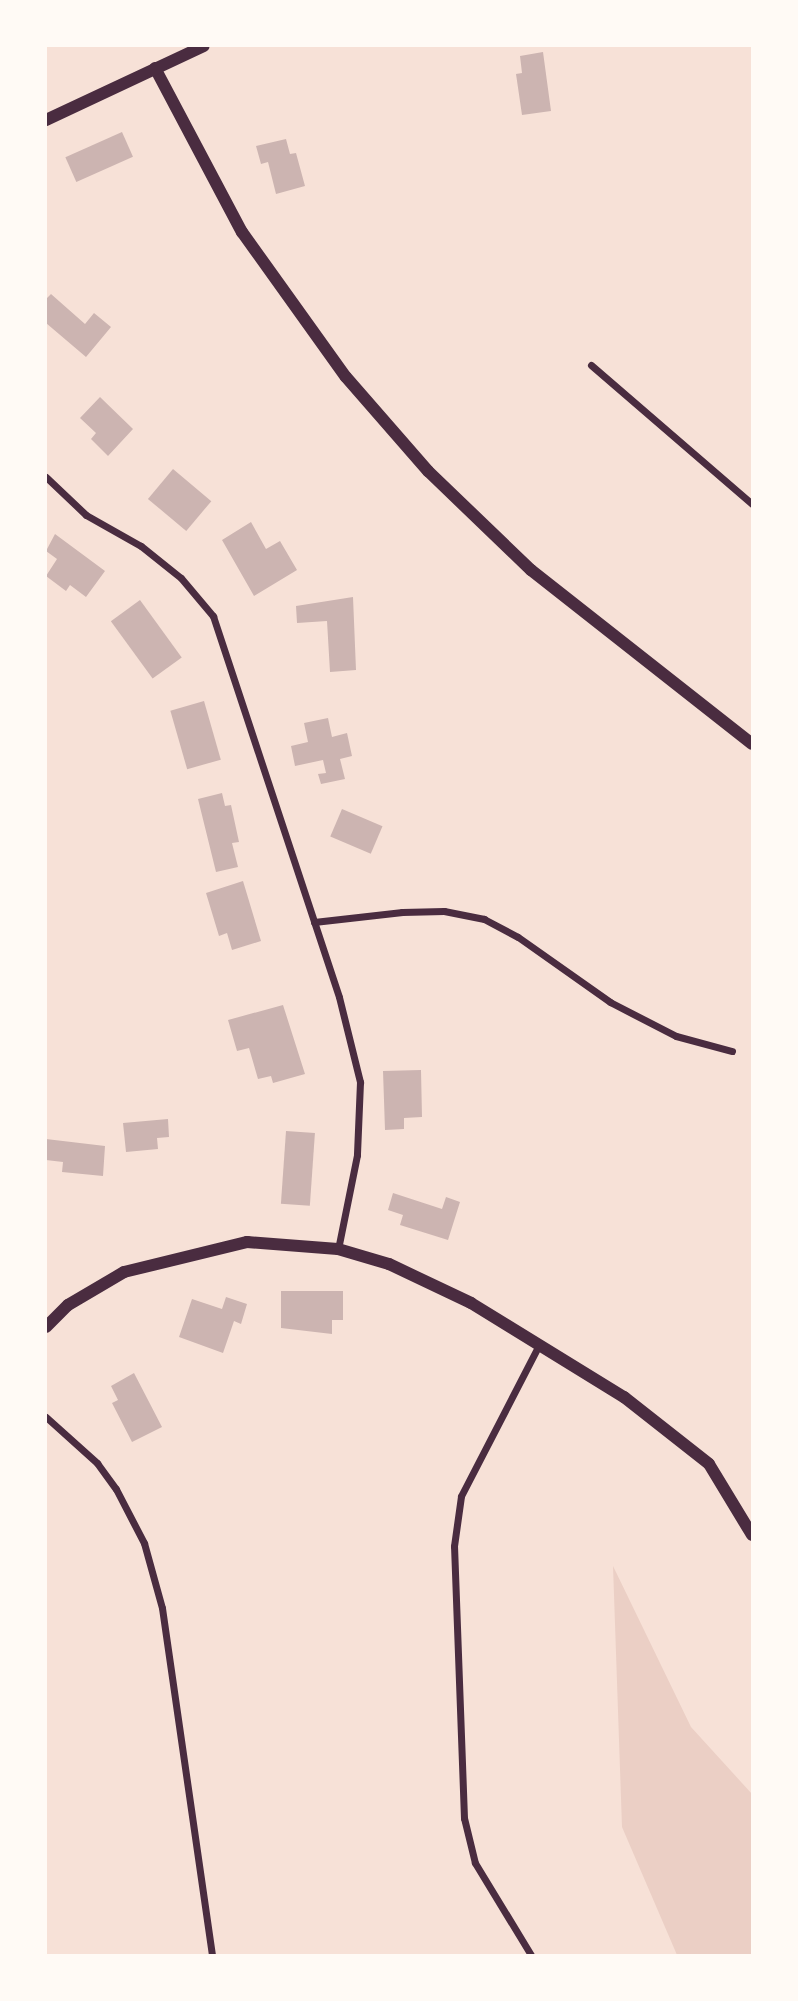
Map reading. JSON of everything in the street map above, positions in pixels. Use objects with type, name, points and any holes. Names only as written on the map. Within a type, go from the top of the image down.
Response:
[{"type":"street","points":[[46,120],[204,46]]},
{"type":"street","points":[[155,68],[242,232],[346,377],[428,471],[531,570],[752,744]]},
{"type":"street","points":[[591,365],[752,504]]},
{"type":"street","points":[[46,477],[86,515],[141,546],[181,578],[213,616],[314,922],[360,1082],[357,1156],[338,1248]]},
{"type":"street","points":[[314,922],[402,912],[444,911],[484,919],[518,937],[610,1002],[676,1036],[732,1051]]},
{"type":"street","points":[[46,1327],[68,1305],[124,1272],[247,1242],[338,1248],[389,1264],[540,1342],[624,1397],[709,1464],[752,1535]]},
{"type":"street","points":[[531,1955],[475,1863],[464,1818],[454,1546],[461,1496],[540,1342]]},
{"type":"street","points":[[46,1417],[97,1463],[116,1489],[144,1543],[162,1608],[212,1955]]},
{"type":"shaded area","points":[[613,1566],[691,1727],[752,1794],[752,1955],[677,1955],[622,1827]]},
{"type":"building","points":[[543,52],[551,111],[522,115],[516,74],[522,73],[520,56]]},
{"type":"building","points":[[122,132],[133,157],[76,182],[65,157]]},
{"type":"building","points":[[286,139],[290,154],[296,153],[305,186],[276,194],[268,162],[261,164],[256,146]]},
{"type":"building","points":[[51,294],[85,324],[94,313],[111,327],[86,357],[46,323],[46,299]]},
{"type":"building","points":[[100,397],[133,429],[108,456],[91,439],[96,433],[80,418]]},
{"type":"building","points":[[173,469],[211,501],[186,531],[148,499]]},
{"type":"building","points":[[251,522],[266,549],[280,541],[297,570],[254,596],[222,540]]},
{"type":"building","points":[[55,534],[105,571],[86,597],[70,585],[66,591],[46,576],[57,559],[46,551]]},
{"type":"building","points":[[353,597],[356,670],[330,672],[327,621],[297,623],[296,606]]},
{"type":"building","points":[[140,600],[182,657],[153,679],[111,621]]},
{"type":"building","points":[[204,701],[221,760],[187,769],[170,711]]},
{"type":"building","points":[[328,718],[332,737],[347,733],[352,756],[340,759],[345,779],[321,784],[318,774],[326,773],[323,760],[295,766],[291,746],[308,742],[304,723]]},
{"type":"building","points":[[222,793],[225,806],[231,805],[239,842],[232,843],[238,867],[216,872],[198,799]]},
{"type":"building","points":[[342,809],[383,826],[371,854],[330,837]]},
{"type":"building","points":[[243,881],[261,941],[232,950],[227,933],[219,936],[206,893]]},
{"type":"building","points":[[283,1005],[305,1074],[273,1083],[271,1076],[258,1079],[249,1048],[237,1051],[228,1020]]},
{"type":"building","points":[[421,1070],[422,1117],[404,1118],[404,1129],[385,1130],[383,1071]]},
{"type":"building","points":[[168,1119],[169,1137],[157,1138],[158,1149],[126,1152],[123,1123]]},
{"type":"building","points":[[286,1131],[315,1133],[310,1206],[281,1204]]},
{"type":"building","points":[[46,1139],[105,1146],[103,1176],[62,1172],[63,1162],[46,1160]]},
{"type":"building","points":[[393,1193],[442,1209],[446,1197],[460,1202],[448,1240],[400,1225],[403,1215],[388,1210]]},
{"type":"building","points":[[281,1291],[343,1291],[343,1320],[332,1320],[332,1334],[281,1328]]},
{"type":"building","points":[[226,1297],[247,1304],[241,1324],[234,1321],[223,1353],[179,1337],[192,1299],[222,1309]]},
{"type":"building","points":[[134,1373],[162,1427],[132,1442],[112,1403],[118,1400],[111,1386]]}]
